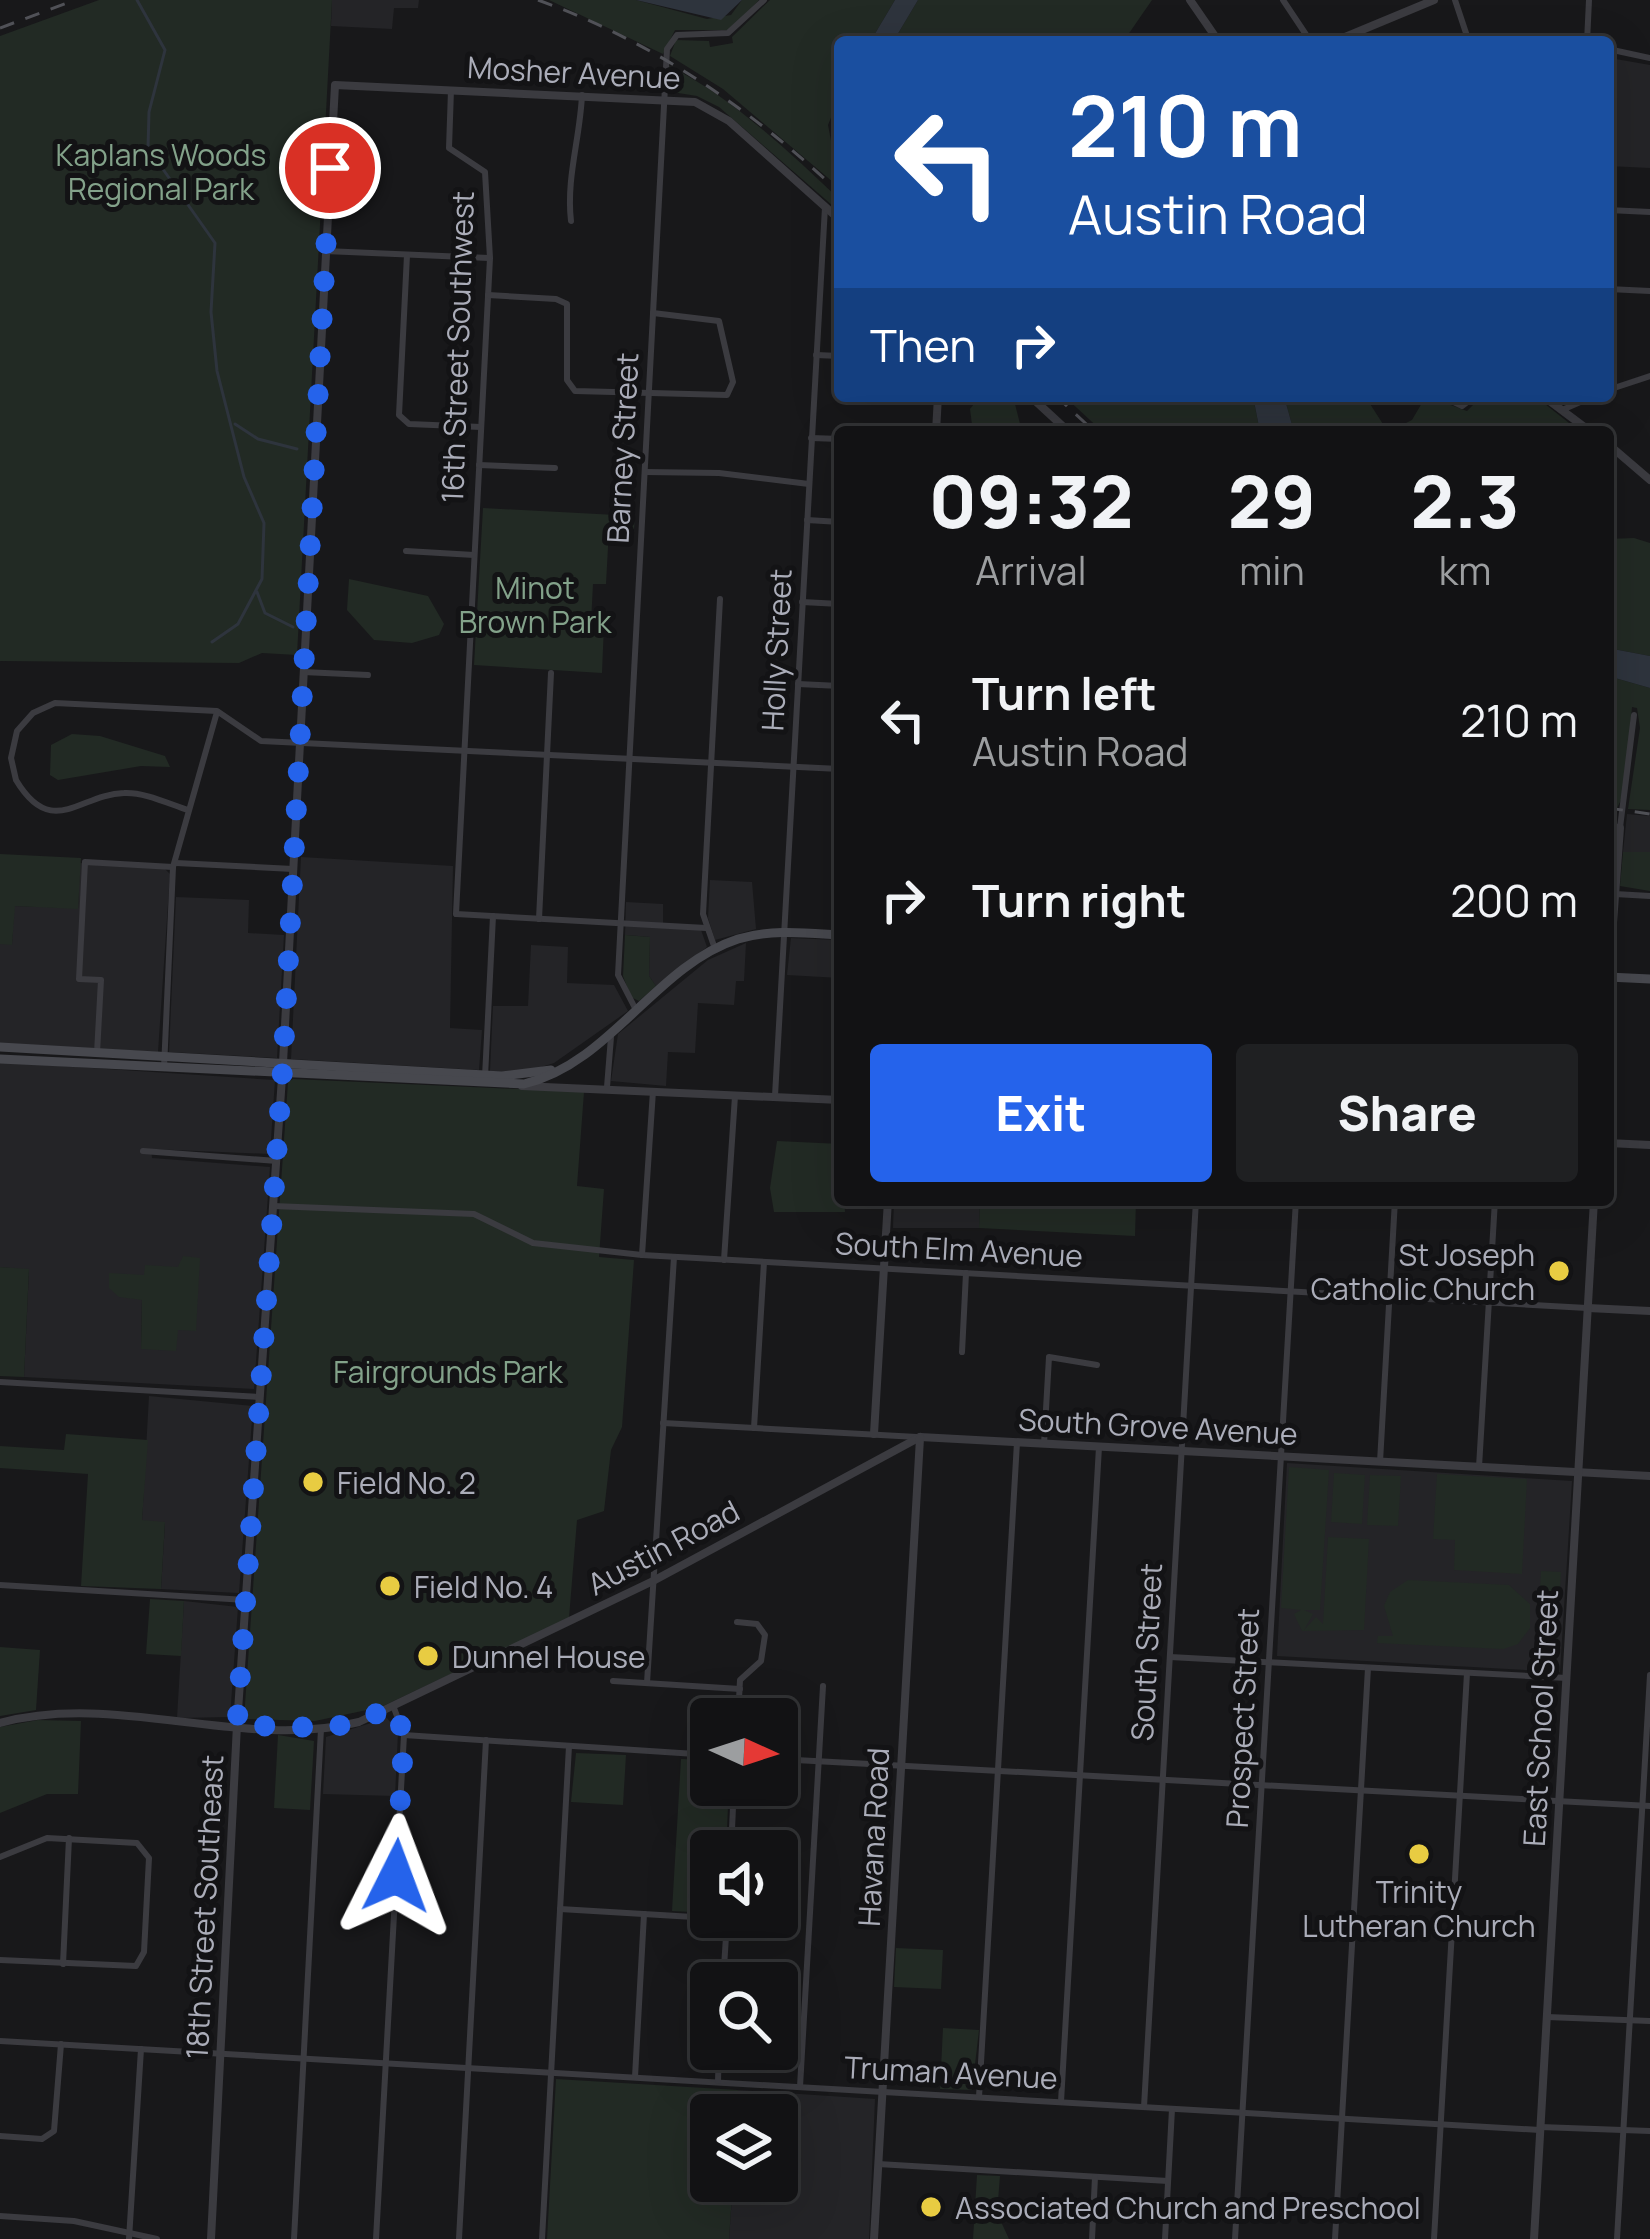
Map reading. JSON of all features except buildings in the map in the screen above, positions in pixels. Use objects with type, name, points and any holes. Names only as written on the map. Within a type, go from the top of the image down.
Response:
[{"type":"main road","points":[[0,1059],[164,1062],[485,1080],[508,1086],[562,1068],[715,949],[754,935],[834,935]]},
{"type":"main road","points":[[1614,977],[1650,979]]},
{"type":"main road","points":[[0,1047],[164,1062]]},
{"type":"main road","points":[[485,1080],[562,1068]]},
{"type":"street","name":"Barney Street","points":[[636,1010],[620,986],[620,923],[667,49],[674,36],[722,35],[764,0]]},
{"type":"street","points":[[1190,0],[1215,36]]},
{"type":"street","points":[[1283,0],[1307,36]]},
{"type":"street","points":[[1348,36],[1435,0]]},
{"type":"street","points":[[1455,0],[1467,36]]},
{"type":"street","points":[[1587,36],[1589,0]]},
{"type":"street","points":[[1614,50],[1650,58]]},
{"type":"street","name":"Mosher Avenue","points":[[335,85],[695,102],[718,113],[834,214]]},
{"type":"street","name":"18th Street Southeast","points":[[211,2239],[237,1725],[283,1069],[335,85]]},
{"type":"street","name":"16th Street Southwest","points":[[451,90],[449,148],[485,172],[490,258],[456,914],[493,916]]},
{"type":"street","points":[[571,221],[568,182],[579,142],[582,95]]},
{"type":"street","points":[[330,168],[369,170]]},
{"type":"street","name":"Holly Street","points":[[775,1096],[826,206]]},
{"type":"street","points":[[1614,210],[1650,212]]},
{"type":"street","points":[[325,251],[490,258]]},
{"type":"street","points":[[407,255],[401,418],[409,424],[481,427]]},
{"type":"street","points":[[1614,289],[1650,291]]},
{"type":"street","points":[[488,295],[556,299],[567,304],[567,377],[574,391],[719,398],[733,382],[718,321],[653,313]]},
{"type":"street","points":[[816,355],[834,356]]},
{"type":"street","points":[[1614,388],[1650,376]]},
{"type":"street","points":[[1037,402],[1063,426]]},
{"type":"street","points":[[1551,402],[1584,426]]},
{"type":"street","points":[[1562,410],[1580,402]]},
{"type":"street","points":[[812,438],[834,439]]},
{"type":"street","points":[[1614,449],[1650,480]]},
{"type":"street","points":[[479,465],[555,469]]},
{"type":"street","points":[[644,472],[719,473],[809,484]]},
{"type":"street","points":[[807,520],[834,522]]},
{"type":"street","points":[[406,551],[474,555]]},
{"type":"street","points":[[715,949],[706,928],[720,599]]},
{"type":"street","points":[[802,602],[834,604]]},
{"type":"street","points":[[303,672],[368,675]]},
{"type":"street","points":[[539,919],[551,673]]},
{"type":"street","points":[[798,684],[834,686]]},
{"type":"street","points":[[188,810],[126,793],[77,810],[46,808],[16,780],[14,740],[33,713],[56,703],[217,711],[261,741],[834,769]]},
{"type":"street","points":[[164,1062],[174,865],[217,711]]},
{"type":"street","points":[[1614,867],[1634,715]]},
{"type":"street","points":[[1614,828],[1620,828]]},
{"type":"street","points":[[97,1053],[101,980],[79,979],[85,862],[293,869]]},
{"type":"street","points":[[1614,889],[1614,906]]},
{"type":"street","points":[[1615,894],[1650,896]]},
{"type":"street","points":[[485,1080],[493,916],[706,928]]},
{"type":"street","points":[[608,1087],[611,1033]]},
{"type":"street","points":[[562,1068],[570,1081],[586,1086]]},
{"type":"street","points":[[508,1086],[834,1100]]},
{"type":"street","points":[[642,1255],[653,1090]]},
{"type":"street","points":[[724,1260],[735,1094]]},
{"type":"street","points":[[1614,1143],[1650,1145]]},
{"type":"street","points":[[143,1151],[277,1161]]},
{"type":"street","name":"South Elm Avenue","points":[[273,1206],[474,1214],[533,1243],[642,1255],[1650,1311]]},
{"type":"street","points":[[874,1434],[888,1206]]},
{"type":"street","name":"South Street","points":[[1144,2107],[1196,1206]]},
{"type":"street","name":"Prospect Street","points":[[1235,2239],[1296,1206]]},
{"type":"street","points":[[1380,1462],[1395,1206]]},
{"type":"street","points":[[1479,1467],[1495,1206]]},
{"type":"street","name":"East School Street","points":[[1534,2239],[1594,1206]]},
{"type":"street","points":[[647,1683],[674,1257]]},
{"type":"street","points":[[754,1428],[764,1262]]},
{"type":"street","points":[[962,1352],[966,1273]]},
{"type":"street","points":[[1044,1444],[1049,1357],[1096,1366]]},
{"type":"street","points":[[0,1382],[260,1397]]},
{"type":"street","name":"South Grove Avenue","points":[[663,1423],[1650,1476]]},
{"type":"street","name":"Austin Road","points":[[0,1723],[49,1714],[321,1729],[394,1708],[653,1581],[920,1437]]},
{"type":"street","name":"Havana Road","points":[[874,2239],[920,1437]]},
{"type":"street","points":[[979,2097],[1016,1442]]},
{"type":"street","points":[[1061,2102],[1099,1447]]},
{"type":"street","points":[[0,1585],[246,1600]]},
{"type":"street","points":[[736,1622],[759,1625],[765,1635],[763,1657],[740,1680],[739,1698]]},
{"type":"street","points":[[1170,1657],[1567,1678]]},
{"type":"street","points":[[1335,2239],[1368,1668]]},
{"type":"street","points":[[1434,2239],[1468,1673]]},
{"type":"street","points":[[1617,2239],[1646,1806],[1650,1675]]},
{"type":"street","points":[[613,1681],[740,1689]]},
{"type":"street","points":[[800,2087],[823,1686]]},
{"type":"street","points":[[376,2239],[404,1735],[394,1708]]},
{"type":"street","points":[[294,2239],[321,1729]]},
{"type":"street","points":[[404,1735],[690,1754]]},
{"type":"street","points":[[459,2239],[486,1741]]},
{"type":"street","points":[[542,2239],[569,1746]]},
{"type":"street","points":[[798,1760],[1646,1806]]},
{"type":"street","points":[[63,1964],[69,1838]]},
{"type":"street","points":[[0,1857],[43,1839],[69,1838],[137,1843],[146,1850],[149,1862],[141,1963],[134,1967],[0,1960]]},
{"type":"street","points":[[560,1909],[690,1916]]},
{"type":"street","points":[[635,2078],[644,1914]]},
{"type":"street","points":[[1547,2017],[1650,2021]]},
{"type":"street","name":"Truman Avenue","points":[[0,2041],[1441,2125],[1650,2132]]},
{"type":"street","points":[[0,2136],[42,2138],[54,2131],[61,2044]]},
{"type":"street","points":[[130,2237],[141,2049]]},
{"type":"street","points":[[718,2070],[718,2082]]},
{"type":"street","points":[[1165,2239],[1172,2109]]},
{"type":"street","points":[[878,2164],[1168,2182]]},
{"type":"street","points":[[1092,2239],[1095,2177]]},
{"type":"street","points":[[0,2216],[74,2221],[130,2237],[157,2239]]},
{"type":"shaded area","points":[[332,0],[419,0],[418,8],[394,8],[392,29],[331,26]]},
{"type":"shaded area","points":[[636,0],[742,0],[721,20]]},
{"type":"shaded area","points":[[895,0],[918,0],[897,36],[874,36]]},
{"type":"shaded area","points":[[1614,59],[1650,65],[1650,168],[1614,166]]},
{"type":"shaded area","points":[[1254,402],[1286,402],[1292,426],[1259,426]]},
{"type":"shaded area","points":[[1614,649],[1650,656],[1650,688],[1614,678]]},
{"type":"shaded area","points":[[1627,814],[1650,816],[1650,852],[1623,852]]},
{"type":"shaded area","points":[[301,857],[453,866],[450,1028],[482,1030],[479,1070],[291,1059]]},
{"type":"shaded area","points":[[80,863],[165,869],[170,874],[158,1052],[0,1044],[0,944],[12,944],[14,906],[78,908]]},
{"type":"shaded area","points":[[710,880],[752,882],[756,929],[715,940],[708,918]]},
{"type":"shaded area","points":[[176,897],[249,900],[248,933],[284,935],[277,1058],[169,1052]]},
{"type":"shaded area","points":[[626,902],[663,904],[663,924],[700,927],[707,947],[656,986],[649,976],[650,937],[625,935]]},
{"type":"shaded area","points":[[791,938],[834,940],[834,978],[787,975]]},
{"type":"shaded area","points":[[746,943],[744,981],[736,981],[734,1005],[698,1003],[695,1053],[668,1052],[666,1086],[611,1081],[618,1034],[708,960]]},
{"type":"shaded area","points":[[531,945],[568,947],[567,983],[614,985],[628,1011],[554,1063],[522,1073],[490,1071],[493,1006],[528,1006]]},
{"type":"shaded area","points":[[0,1062],[275,1080],[270,1154],[151,1149],[152,1158],[270,1167],[254,1389],[24,1377],[29,1270],[0,1267]],"holes":[[[184,1256],[196,1330],[177,1330],[141,1349],[142,1300],[160,1269],[179,1267]]]},
{"type":"shaded area","points":[[894,1206],[980,1206],[979,1228],[893,1228]]},
{"type":"shaded area","points":[[149,1396],[253,1406],[239,1593],[161,1589],[165,1523],[142,1521]]},
{"type":"shaded area","points":[[1287,1463],[1572,1481],[1560,1672],[1277,1656]]},
{"type":"shaded area","points":[[184,1601],[238,1607],[230,1717],[177,1718]]},
{"type":"shaded area","points":[[387,1718],[398,1732],[395,1796],[323,1794],[326,1737]]},
{"type":"shaded area","points":[[738,2090],[875,2099],[869,2239],[729,2239],[732,2202],[798,2202],[798,2094],[738,2094]]},
{"type":"green space","name":"Kaplans Woods Regional Park","points":[[99,0],[332,0],[297,655],[262,653],[239,663],[0,661],[0,36]]},
{"type":"green space","points":[[549,0],[636,0],[707,19],[731,15],[742,0],[759,0],[731,30],[675,30],[663,54]]},
{"type":"green space","points":[[770,0],[895,0],[874,36],[834,36],[834,110],[828,125],[834,183],[723,89],[670,56],[676,40],[709,41],[710,47],[733,43],[732,37]]},
{"type":"green space","points":[[918,0],[1152,0],[1127,36],[897,36]]},
{"type":"green space","points":[[669,66],[759,127],[834,195],[834,207],[719,107],[697,96],[672,92]]},
{"type":"green space","points":[[975,402],[1014,402],[1020,426],[972,426],[970,409]]},
{"type":"green space","points":[[1070,402],[1254,402],[1259,426],[1096,426]]},
{"type":"green space","points":[[1286,402],[1369,402],[1384,426],[1292,426]]},
{"type":"green space","points":[[1422,402],[1442,402],[1467,411],[1476,402],[1543,402],[1569,423],[1400,426],[1412,420]]},
{"type":"green space","name":"Minot Brown Park","points":[[483,508],[635,516],[634,529],[609,529],[606,584],[593,584],[591,623],[604,624],[602,673],[474,665]]},
{"type":"green space","points":[[1614,539],[1650,543],[1650,656],[1614,649]]},
{"type":"green space","points":[[349,579],[428,596],[444,624],[439,635],[412,643],[374,640],[347,610]]},
{"type":"green space","points":[[1614,678],[1650,688],[1650,810],[1628,809],[1640,728],[1637,708],[1632,707],[1624,794],[1617,808]]},
{"type":"green space","points":[[72,734],[100,736],[165,756],[170,767],[141,766],[58,780],[50,775],[51,745]]},
{"type":"green space","points":[[1623,852],[1650,852],[1650,891],[1620,886]]},
{"type":"green space","points":[[0,854],[81,858],[78,909],[15,906],[12,945],[0,944]]},
{"type":"green space","points":[[625,935],[650,937],[649,976],[656,986],[639,1001],[631,997],[623,976]]},
{"type":"green space","name":"Fairgrounds Park","points":[[288,1082],[584,1092],[577,1186],[604,1189],[599,1257],[634,1260],[622,1427],[611,1450],[604,1511],[577,1520],[569,1618],[381,1707],[315,1721],[244,1719]]},
{"type":"green space","points":[[777,1141],[834,1144],[834,1206],[845,1206],[845,1212],[774,1212],[770,1188]]},
{"type":"green space","points":[[980,1206],[1136,1206],[1135,1236],[979,1228]]},
{"type":"green space","points":[[183,1256],[200,1258],[196,1331],[178,1330],[176,1351],[141,1349],[142,1300],[119,1297],[109,1288],[109,1273],[144,1275],[145,1265],[178,1267]]},
{"type":"green space","points":[[0,1267],[29,1269],[24,1377],[0,1376]]},
{"type":"green space","points":[[66,1434],[148,1440],[142,1520],[165,1522],[161,1589],[81,1586],[88,1474],[0,1468],[0,1446],[64,1450]]},
{"type":"green space","points":[[1289,1467],[1329,1470],[1320,1610],[1304,1610],[1313,1614],[1304,1630],[1316,1617],[1323,1624],[1328,1537],[1369,1539],[1364,1630],[1302,1631],[1294,1614],[1301,1610],[1281,1608]]},
{"type":"green space","points":[[1334,1473],[1365,1475],[1362,1524],[1331,1522]]},
{"type":"green space","points":[[1437,1474],[1527,1479],[1522,1574],[1454,1570],[1455,1540],[1433,1539]]},
{"type":"green space","points":[[1370,1475],[1401,1476],[1398,1526],[1367,1525]]},
{"type":"green space","points":[[1541,1571],[1561,1572],[1556,1668],[1536,1667]]},
{"type":"green space","points":[[1408,1580],[1509,1585],[1530,1604],[1530,1628],[1518,1644],[1503,1649],[1377,1643],[1378,1636],[1393,1636],[1384,1606],[1390,1592]]},
{"type":"green space","points":[[150,1599],[184,1601],[181,1656],[146,1654]]},
{"type":"green space","points":[[0,1647],[40,1650],[36,1710],[0,1716]]},
{"type":"green space","points":[[38,1720],[81,1721],[78,1794],[47,1794],[0,1813],[0,1727]]},
{"type":"green space","points":[[278,1735],[314,1741],[310,1810],[274,1808]]},
{"type":"green space","points":[[576,1753],[626,1755],[623,1805],[571,1802]]},
{"type":"green space","points":[[681,1759],[690,1759],[690,1806],[728,1806],[727,1830],[690,1830],[690,1912],[672,1911]]},
{"type":"green space","points":[[896,1948],[943,1950],[941,1989],[894,1987]]},
{"type":"green space","points":[[943,2028],[979,2030],[972,2090],[940,2089]]},
{"type":"green space","points":[[556,2079],[738,2090],[738,2094],[690,2094],[690,2202],[732,2202],[729,2239],[547,2239]]},
{"type":"green space","points":[[977,2175],[1000,2176],[997,2213],[1009,2239],[973,2239]]},
{"type":"waterway","points":[[137,0],[165,50],[149,112],[148,148],[215,243],[211,312],[217,371],[244,477],[264,523],[262,579],[238,624],[212,642]]},
{"type":"waterway","points":[[235,424],[258,439],[297,449]]},
{"type":"waterway","points":[[257,592],[265,613],[293,627]]},
{"type":"railway","points":[[0,28],[75,0]]},
{"type":"railway","points":[[538,0],[622,36],[699,81],[772,133],[834,188]]},
{"type":"railway","points":[[1062,402],[1088,426]]},
{"type":"railway","points":[[1614,809],[1650,814]]},
{"type":"place","name":"St Joseph Catholic Church","points":[[1559,1271]]},
{"type":"place","name":"Field No. 2","points":[[313,1482]]},
{"type":"place","name":"Field No. 4","points":[[390,1586]]},
{"type":"place","name":"Dunnel House","points":[[428,1656]]},
{"type":"place","name":"Trinity Lutheran Church","points":[[1419,1854]]},
{"type":"place","name":"Associated Church and Preschool","points":[[931,2207]]},
{"type":"route","points":[[330,168],[283,1063],[237,1725],[332,1728],[394,1708],[404,1735],[396,1876]]}]
